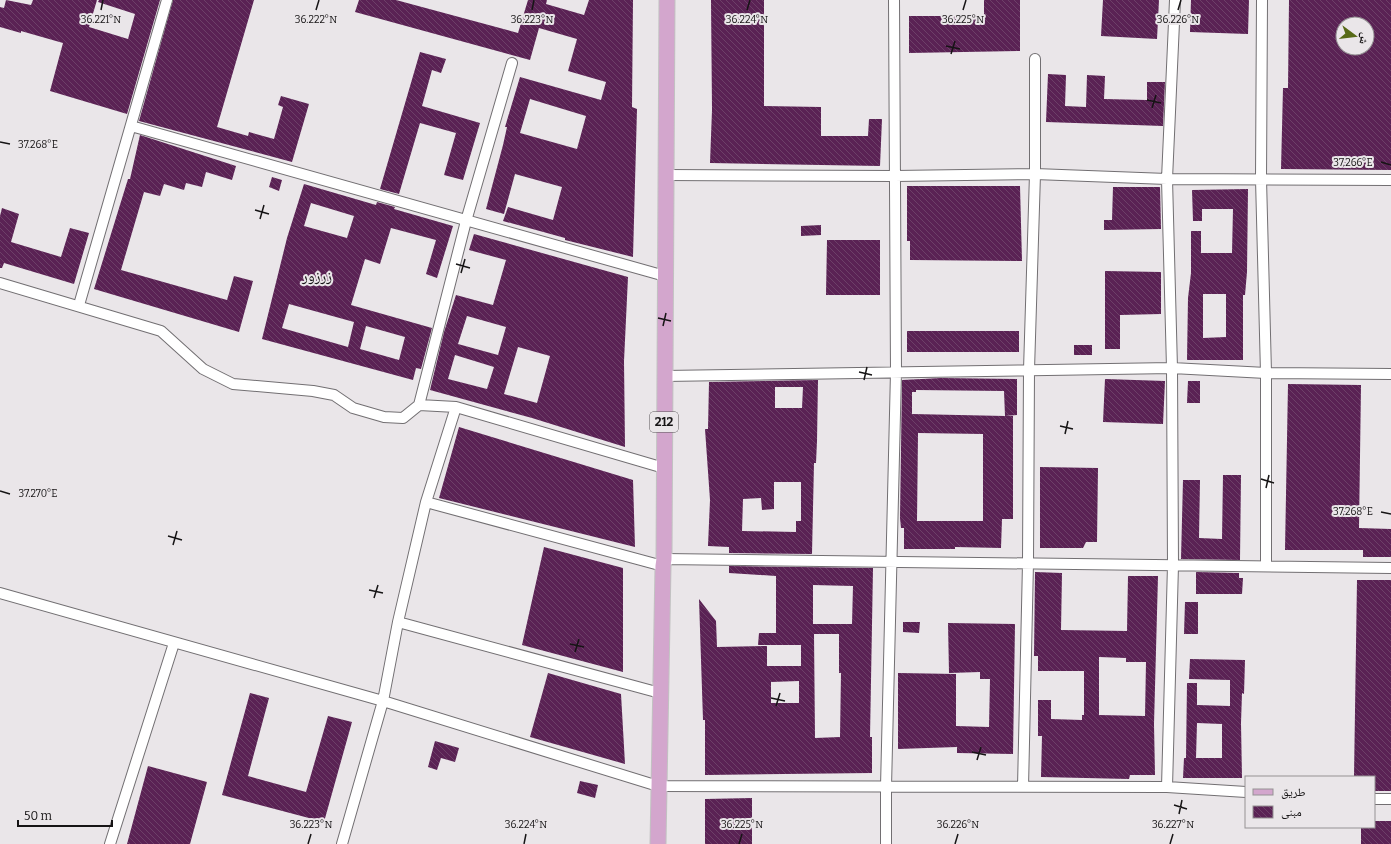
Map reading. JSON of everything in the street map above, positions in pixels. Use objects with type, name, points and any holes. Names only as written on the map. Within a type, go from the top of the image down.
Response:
[{"type":"main road","name":"212","points":[[658,844],[663,562],[667,0]]},
{"type":"street","points":[[79,305],[167,0]]},
{"type":"street","points":[[886,844],[886,787],[896,372],[894,0]]},
{"type":"street","points":[[1167,787],[1173,565],[1172,368],[1168,179],[1175,0]]},
{"type":"street","points":[[1262,0],[1261,179],[1266,373],[1266,566]]},
{"type":"street","points":[[1024,787],[1028,563],[1029,370],[1035,174],[1035,59]]},
{"type":"street","points":[[0,283],[79,305],[161,331],[203,369],[233,384],[313,391],[334,395],[353,408],[384,416],[404,418],[419,405],[466,221],[512,63]]},
{"type":"street","points":[[130,126],[665,276]]},
{"type":"street","points":[[666,175],[895,176],[1035,174],[1168,179],[1391,180]]},
{"type":"street","points":[[664,376],[1172,368],[1266,373],[1391,374]]},
{"type":"street","points":[[419,405],[456,408],[664,468]]},
{"type":"street","points":[[342,844],[383,701],[398,622],[426,502],[456,408]]},
{"type":"street","points":[[426,502],[663,562],[1028,563],[1391,568]]},
{"type":"street","points":[[0,593],[383,701],[658,786],[1167,787],[1245,792]]},
{"type":"street","points":[[398,622],[660,693]]},
{"type":"street","points":[[110,844],[174,643]]},
{"type":"street","points":[[1375,799],[1391,799]]},
{"type":"building","points":[[6,0],[31,5],[33,0],[97,0],[89,27],[128,39],[135,14],[98,2],[99,0],[160,0],[127,114],[50,91],[63,43],[21,31],[21,33],[0,27],[0,7],[4,8]]},
{"type":"building","points":[[173,0],[254,0],[217,127],[248,136],[249,132],[274,139],[283,107],[278,105],[281,96],[309,104],[292,162],[139,121]]},
{"type":"building","points":[[359,0],[396,0],[518,33],[528,0],[547,0],[546,4],[584,15],[589,0],[633,0],[632,107],[637,109],[633,257],[565,240],[565,238],[503,221],[508,207],[553,220],[562,187],[515,174],[504,214],[486,209],[503,145],[507,127],[505,127],[520,77],[601,100],[606,82],[568,71],[577,39],[539,28],[530,60],[355,12]],"holes":[[[530,99],[586,116],[577,149],[520,133]]]},
{"type":"building","points":[[711,0],[764,0],[764,106],[821,107],[821,136],[868,136],[869,119],[882,119],[880,166],[710,163],[712,110]]},
{"type":"building","points":[[984,0],[1020,0],[1020,51],[909,53],[909,16],[984,16]]},
{"type":"building","points":[[1103,0],[1159,0],[1157,39],[1101,36]]},
{"type":"building","points":[[1191,0],[1249,0],[1248,34],[1190,32]]},
{"type":"building","points":[[1289,0],[1391,0],[1391,170],[1281,169],[1283,88],[1288,88]]},
{"type":"building","points":[[420,52],[446,59],[441,73],[432,70],[422,106],[480,123],[463,180],[444,175],[456,133],[420,123],[399,194],[380,189]]},
{"type":"building","points":[[1048,74],[1066,75],[1065,106],[1086,107],[1087,75],[1105,76],[1104,99],[1147,100],[1147,82],[1165,82],[1163,126],[1046,122]]},
{"type":"building","points":[[140,135],[236,166],[232,180],[206,172],[202,187],[186,183],[184,190],[164,184],[160,196],[144,192],[121,270],[227,300],[234,276],[253,281],[239,332],[94,289],[128,179],[130,179]]},
{"type":"building","points":[[272,177],[282,180],[279,191],[269,187]]},
{"type":"building","points":[[304,184],[376,205],[377,202],[395,207],[394,209],[453,226],[437,278],[426,274],[436,240],[391,228],[380,264],[365,259],[351,305],[432,328],[421,369],[416,368],[413,380],[262,339],[287,238]],"holes":[[[311,203],[354,216],[347,238],[304,226]],[[289,304],[354,322],[348,347],[282,328]],[[366,326],[405,337],[399,360],[360,349]]]},
{"type":"building","points":[[907,186],[1020,186],[1022,261],[910,260],[910,241],[907,241]]},
{"type":"building","points":[[1113,187],[1160,187],[1161,229],[1104,230],[1104,220],[1112,220]]},
{"type":"building","points":[[1248,189],[1247,272],[1245,295],[1243,295],[1243,360],[1187,360],[1188,298],[1191,273],[1191,231],[1201,231],[1201,253],[1232,253],[1233,209],[1202,209],[1202,221],[1193,221],[1192,190]],"holes":[[[1203,294],[1226,294],[1226,337],[1203,338]]]},
{"type":"building","points":[[2,208],[19,214],[11,242],[61,257],[70,228],[89,233],[74,284],[4,263],[2,268],[0,268],[0,216]]},
{"type":"building","points":[[821,225],[821,235],[801,236],[801,226]]},
{"type":"building","points":[[474,234],[628,277],[624,361],[625,447],[532,418],[430,390],[444,332],[456,295],[493,305],[506,260],[469,250]],"holes":[[[467,316],[506,327],[498,355],[458,344]],[[518,347],[550,356],[537,403],[504,394]],[[455,355],[494,367],[487,389],[448,379]]]},
{"type":"building","points":[[827,240],[880,240],[880,295],[826,295]]},
{"type":"building","points":[[1105,271],[1161,272],[1161,314],[1120,315],[1120,349],[1105,349]]},
{"type":"building","points":[[907,331],[1019,331],[1019,352],[907,352]]},
{"type":"building","points":[[1074,345],[1092,345],[1092,355],[1074,355]]},
{"type":"building","points":[[941,378],[1017,379],[1017,415],[1005,416],[1013,416],[1013,519],[1002,519],[1001,548],[955,547],[955,549],[904,549],[904,528],[901,528],[900,518],[902,380]],"holes":[[[916,390],[1004,391],[1005,416],[912,414],[912,392],[916,392]],[[918,433],[983,434],[983,521],[917,521]]]},
{"type":"building","points":[[1105,379],[1165,381],[1163,424],[1103,422]]},
{"type":"building","points":[[818,380],[812,554],[729,553],[729,547],[708,546],[710,500],[705,429],[708,429],[709,382]],"holes":[[[775,387],[803,387],[802,408],[775,408]],[[774,482],[801,482],[801,521],[796,521],[796,532],[742,531],[743,499],[761,498],[762,510],[774,509]]]},
{"type":"building","points":[[1188,381],[1200,381],[1200,403],[1187,403]]},
{"type":"building","points":[[1288,384],[1361,385],[1359,528],[1391,529],[1391,557],[1363,557],[1363,550],[1285,550]]},
{"type":"building","points":[[459,427],[633,480],[635,547],[439,498]]},
{"type":"building","points":[[1040,467],[1098,468],[1097,542],[1086,542],[1083,548],[1040,548]]},
{"type":"building","points":[[1223,475],[1241,475],[1240,560],[1181,559],[1183,480],[1200,480],[1199,538],[1222,539]]},
{"type":"building","points":[[544,547],[623,568],[623,672],[522,645]]},
{"type":"building","points":[[729,566],[873,568],[870,737],[872,737],[872,773],[705,775],[705,720],[703,720],[699,599],[716,621],[717,647],[767,646],[767,666],[801,666],[801,645],[758,645],[759,633],[776,633],[776,576],[729,573]],"holes":[[[813,585],[853,586],[852,624],[813,624]],[[814,634],[839,634],[839,673],[841,673],[840,737],[815,738]],[[799,681],[799,703],[771,703],[771,682]]]},
{"type":"building","points":[[1035,572],[1062,573],[1061,630],[1127,631],[1128,576],[1158,576],[1154,724],[1155,775],[1130,775],[1129,779],[1041,777],[1042,736],[1038,736],[1038,700],[1051,700],[1051,719],[1082,720],[1082,715],[1084,715],[1084,671],[1038,671],[1038,656],[1034,656]],"holes":[[[1099,657],[1126,658],[1126,662],[1146,662],[1145,716],[1099,715]]]},
{"type":"building","points":[[1196,572],[1239,573],[1239,578],[1243,578],[1242,594],[1196,594]]},
{"type":"building","points":[[1357,580],[1391,580],[1391,791],[1375,791],[1375,776],[1354,776]]},
{"type":"building","points":[[1185,602],[1198,602],[1198,634],[1184,634]]},
{"type":"building","points":[[903,622],[920,622],[919,633],[903,632]]},
{"type":"building","points":[[948,623],[1015,624],[1013,754],[957,753],[957,747],[898,749],[898,673],[956,674],[956,726],[989,727],[990,679],[980,679],[980,672],[949,673]]},
{"type":"building","points":[[1190,659],[1245,660],[1241,723],[1242,778],[1183,778],[1184,758],[1186,758],[1187,683],[1197,683],[1197,705],[1230,706],[1230,680],[1189,679]],"holes":[[[1197,723],[1222,724],[1222,758],[1196,758]]]},
{"type":"building","points":[[548,673],[621,694],[625,764],[530,737]]},
{"type":"building","points":[[250,693],[269,698],[248,776],[306,792],[328,716],[352,722],[324,822],[222,795]]},
{"type":"building","points":[[435,741],[459,748],[455,762],[441,758],[437,770],[428,767]]},
{"type":"building","points":[[148,766],[207,782],[190,844],[127,844]]},
{"type":"building","points":[[580,781],[598,785],[595,798],[577,793]]},
{"type":"building","points":[[752,798],[752,844],[705,844],[705,799]]},
{"type":"building","points":[[1375,821],[1391,821],[1391,844],[1361,844],[1361,828],[1375,828]]},
{"type":"district","name":"زرزور","points":[[317,276]]}]
